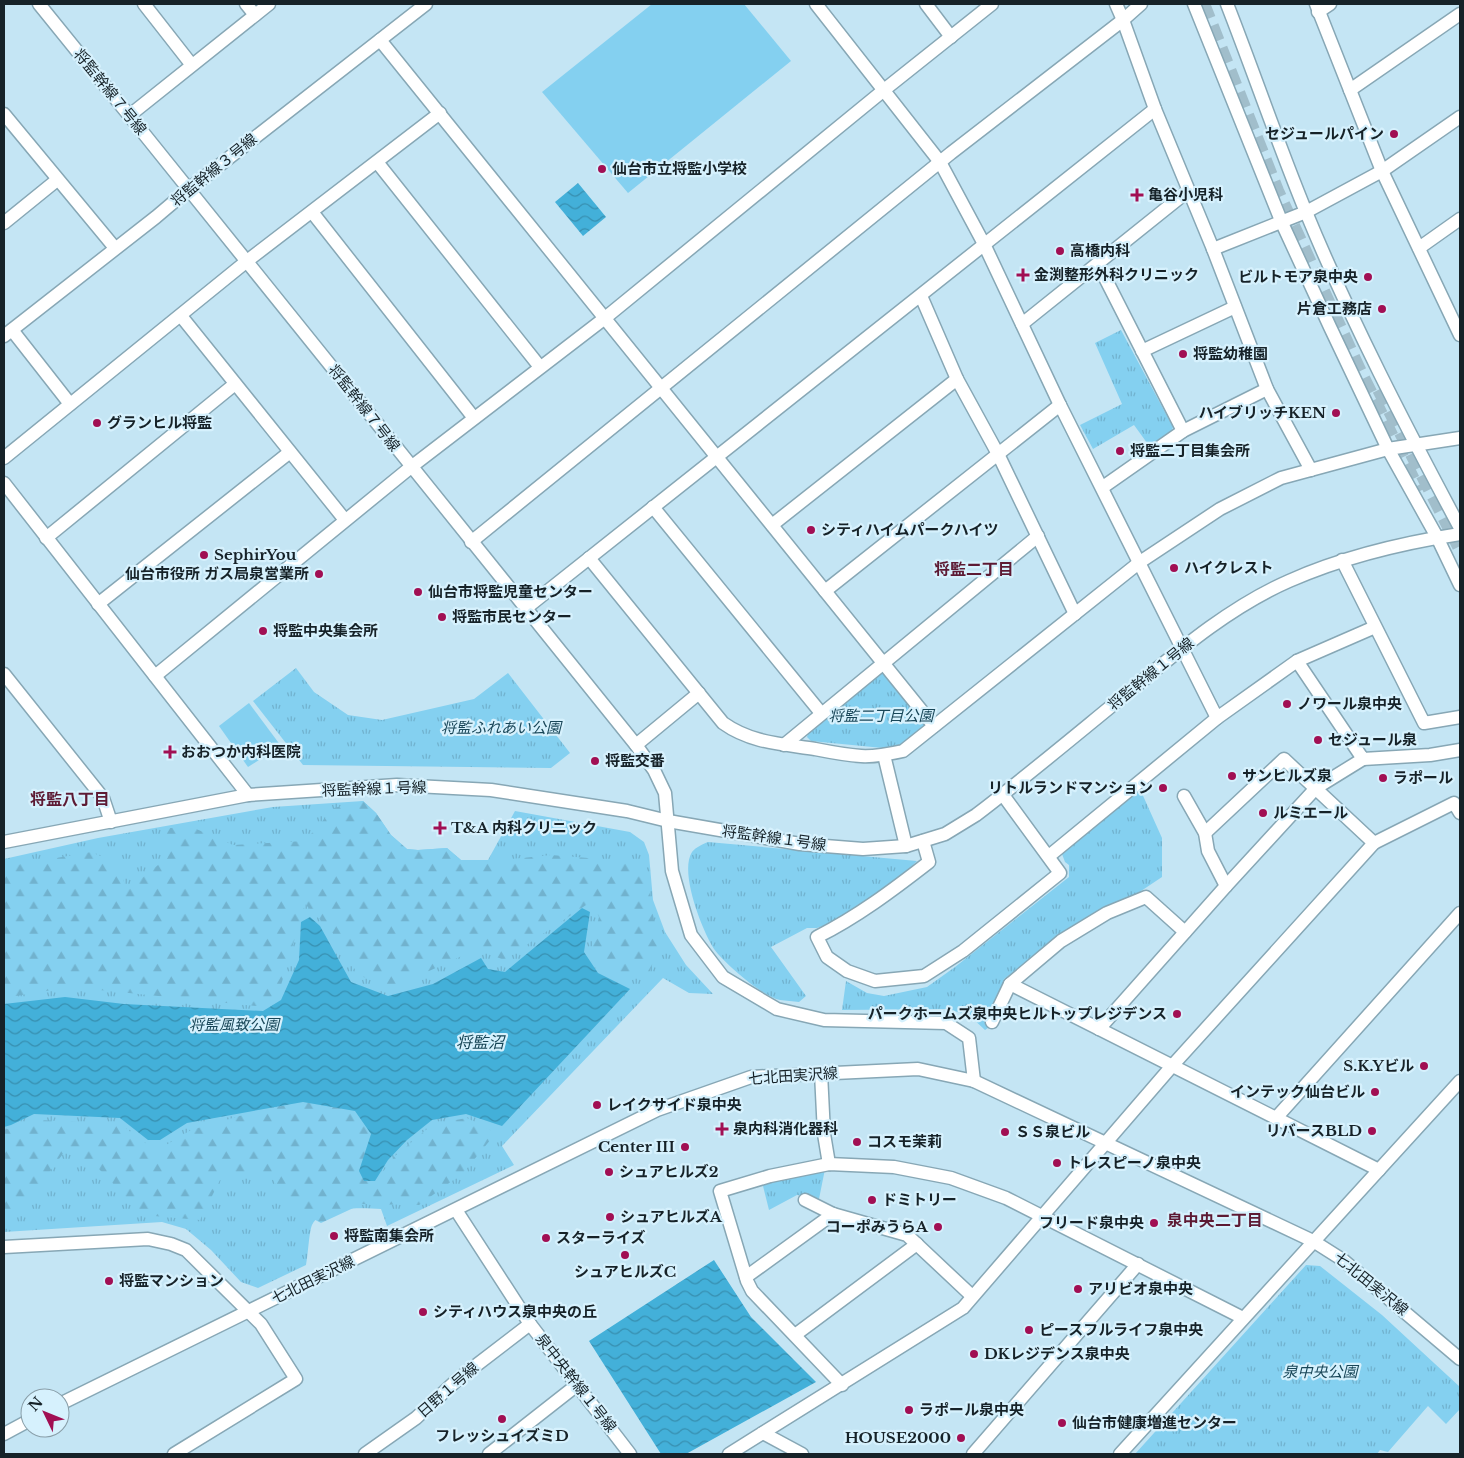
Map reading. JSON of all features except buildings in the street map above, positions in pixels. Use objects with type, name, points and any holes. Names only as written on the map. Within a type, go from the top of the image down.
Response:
[{"type":"street","name":"将監幹線７号線","points":[[39,4],[247,260],[471,542],[636,745],[654,770],[665,793],[672,871],[691,935],[723,977],[777,1009],[824,1020],[946,1023],[969,1038],[974,1081]]},
{"type":"street","points":[[144,4],[191,64]]},
{"type":"street","points":[[246,4],[255,15]]},
{"type":"street","points":[[130,115],[191,64],[269,4]]},
{"type":"street","name":"将監幹線３号線","points":[[8,333],[426,4]]},
{"type":"street","points":[[816,4],[940,162],[984,244],[1060,405],[1103,487],[1217,718]]},
{"type":"street","points":[[926,4],[951,37]]},
{"type":"street","points":[[155,676],[411,467],[604,318],[992,4]]},
{"type":"street","points":[[1116,4],[1155,109],[1267,389],[1311,470]]},
{"type":"street","points":[[471,542],[940,162],[1141,4]]},
{"type":"street","points":[[1194,4],[1282,223],[1388,449],[1437,537],[1460,586]]},
{"type":"street","points":[[1227,4],[1306,212],[1357,328],[1415,444],[1460,528]]},
{"type":"street","points":[[1330,4],[1317,8],[1382,172],[1459,329]]},
{"type":"street","points":[[1350,90],[1460,14]]},
{"type":"street","points":[[380,40],[934,726]]},
{"type":"street","points":[[526,610],[716,456],[921,296],[1155,109]]},
{"type":"street","points":[[4,458],[181,316],[247,260],[440,113]]},
{"type":"street","points":[[4,114],[115,248]]},
{"type":"street","points":[[1213,250],[1306,212],[1382,172],[1460,117]]},
{"type":"street","points":[[377,162],[540,367]]},
{"type":"street","points":[[4,223],[57,180]]},
{"type":"street","points":[[1022,324],[1188,191]]},
{"type":"street","points":[[312,212],[474,418]]},
{"type":"street","points":[[1419,248],[1460,219]]},
{"type":"street","points":[[1098,264],[1183,431]]},
{"type":"street","points":[[921,296],[957,379],[998,454],[1075,614]]},
{"type":"street","points":[[1142,351],[1235,307]]},
{"type":"street","points":[[181,316],[345,520]]},
{"type":"street","points":[[8,333],[70,404]]},
{"type":"street","points":[[772,525],[957,379]]},
{"type":"street","points":[[46,538],[235,384]]},
{"type":"street","points":[[1103,487],[1183,431],[1267,389]]},
{"type":"street","points":[[825,590],[1060,405]]},
{"type":"street","points":[[589,558],[723,723],[737,733],[764,742],[862,757],[884,756],[903,750],[1140,562],[1220,509],[1281,478],[1388,449],[1460,438]]},
{"type":"street","points":[[98,604],[290,452]]},
{"type":"street","points":[[4,483],[248,795]]},
{"type":"street","points":[[653,507],[821,713]]},
{"type":"street","name":"将監幹線１号線","points":[[4,842],[248,795],[397,785],[481,790],[627,811],[668,821],[800,844],[863,849],[906,846],[945,834],[976,815],[1003,795],[1182,647],[1230,613],[1288,581],[1342,560],[1427,538],[1460,534]]},
{"type":"street","points":[[784,745],[1038,536]]},
{"type":"street","points":[[1342,560],[1424,723],[1460,717]]},
{"type":"street","points":[[1049,856],[1217,718],[1296,661],[1375,627]]},
{"type":"street","points":[[1296,661],[1363,759]]},
{"type":"street","points":[[4,674],[103,798],[111,822]]},
{"type":"street","points":[[636,745],[699,693]]},
{"type":"street","points":[[1099,1029],[1316,788],[1363,759],[1430,755],[1460,750]]},
{"type":"street","points":[[884,756],[906,846]]},
{"type":"street","points":[[1205,832],[1284,759],[1374,843]]},
{"type":"street","points":[[923,841],[929,862],[886,895],[841,925],[817,937],[827,957],[847,971],[875,980],[924,976],[963,951],[1060,873],[1003,795]]},
{"type":"street","points":[[1184,796],[1205,832],[1208,851],[1226,886]]},
{"type":"street","points":[[729,1454],[842,1385],[962,1308],[1172,1066],[1374,843],[1454,803],[1460,813]]},
{"type":"street","points":[[992,1022],[1010,984],[1061,940],[1107,913],[1146,897],[1185,932]]},
{"type":"street","points":[[1276,1118],[1460,913]]},
{"type":"street","points":[[1010,984],[1379,1170]]},
{"type":"street","name":"七北田実沢線","points":[[70,1399],[658,1110],[751,1077],[918,1069],[974,1081],[1313,1242],[1343,1260],[1460,1359]]},
{"type":"street","points":[[821,1074],[824,1134],[829,1164]]},
{"type":"street","points":[[1120,1454],[1460,1081]]},
{"type":"street","points":[[842,1385],[752,1291],[720,1192],[770,1176],[829,1164],[894,1167],[951,1178],[1006,1198],[1243,1318]]},
{"type":"street","points":[[805,1200],[833,1214],[907,1235],[972,1296]]},
{"type":"street","name":"泉中央幹線１号線","points":[[456,1210],[530,1324],[630,1454]]},
{"type":"street","points":[[746,1277],[833,1214]]},
{"type":"street","points":[[4,1246],[148,1240],[171,1244],[186,1250],[261,1324],[296,1378],[178,1453]]},
{"type":"street","points":[[795,1336],[917,1244]]},
{"type":"street","points":[[973,1454],[1138,1264]]},
{"type":"street","name":"日野１号線","points":[[365,1454],[416,1418],[457,1380],[530,1324]]},
{"type":"street","points":[[489,1454],[577,1385]]},
{"type":"street","points":[[4,1434],[20,1425]]},
{"type":"street","points":[[763,1433],[802,1454]]},
{"type":"green space","points":[[652,4],[744,4],[791,61],[628,193],[542,92]]},
{"type":"green space","points":[[1121,330],[1173,427],[1171,433],[1150,447],[1134,425],[1093,449],[1080,425],[1122,404],[1095,343]]},
{"type":"green space","name":"将監ふれあい公園","points":[[296,668],[314,692],[348,715],[382,720],[474,699],[508,673],[570,753],[551,768],[303,765],[253,701]]},
{"type":"green space","name":"将監二丁目公園","points":[[885,671],[925,721],[925,728],[905,745],[893,749],[811,741],[807,737],[809,731]]},
{"type":"green space","points":[[249,703],[281,746],[248,767],[219,726]]},
{"type":"green space","points":[[1140,789],[1162,838],[1162,877],[1129,899],[1069,931],[1004,979],[988,1028],[985,1030],[970,1016],[948,1009],[842,1010],[846,981],[867,993],[884,996],[927,987],[955,967],[1069,877],[1069,865],[1065,862],[1062,854]]},
{"type":"green space","name":"将監風致公園","points":[[363,801],[376,813],[391,835],[407,849],[447,848],[461,860],[488,860],[515,811],[630,832],[644,842],[649,855],[653,900],[665,932],[686,965],[713,994],[689,993],[663,978],[502,1146],[514,1165],[387,1226],[381,1209],[343,1209],[324,1214],[312,1225],[306,1265],[258,1288],[241,1282],[211,1250],[186,1229],[162,1222],[4,1232],[4,859],[98,838],[273,807]]},
{"type":"green space","points":[[363,801],[376,813],[391,835],[407,849],[447,848],[461,860],[495,861],[551,855],[637,862],[649,886],[658,948],[648,976],[618,974],[591,950],[599,917],[592,901],[504,960],[477,949],[392,988],[358,975],[336,936],[305,904],[279,992],[257,1006],[70,987],[4,998],[4,867],[91,852],[117,863],[127,890],[168,857],[162,828],[194,828],[233,845],[305,841],[334,808]]},
{"type":"green space","points":[[708,842],[917,861],[905,873],[864,904],[836,921],[817,928],[807,928],[771,947],[806,996],[799,1002],[780,1000],[754,986],[735,971],[714,949],[698,915],[688,873],[692,852]]},
{"type":"green space","points":[[303,1102],[355,1110],[371,1134],[359,1171],[364,1181],[376,1181],[394,1157],[433,1124],[467,1118],[496,1133],[463,1173],[419,1205],[362,1204],[321,1223],[289,1206],[271,1176],[222,1176],[200,1220],[143,1215],[99,1169],[65,1151],[11,1224],[4,1224],[4,1130],[38,1120],[120,1124],[156,1151],[191,1130],[260,1110]]},
{"type":"green space","points":[[825,1169],[819,1199],[797,1195],[769,1210],[762,1182]]},
{"type":"green space","name":"泉中央公園","points":[[1306,1265],[1320,1266],[1382,1315],[1460,1387],[1460,1409],[1446,1424],[1428,1406],[1388,1452],[1380,1450],[1377,1454],[1135,1454]]},
{"type":"water","points":[[578,183],[606,217],[583,236],[555,202]]},
{"type":"water","name":"将監沼","points":[[582,908],[590,912],[584,952],[598,973],[630,989],[502,1126],[466,1114],[432,1120],[407,1140],[388,1160],[375,1181],[364,1181],[359,1171],[371,1134],[355,1111],[303,1102],[187,1123],[160,1140],[148,1140],[120,1118],[34,1114],[4,1127],[4,1004],[65,997],[124,1004],[263,1011],[281,1000],[299,960],[301,922],[310,917],[320,926],[351,982],[388,996],[433,984],[481,958],[488,969],[505,972]]},
{"type":"water","points":[[714,1260],[751,1317],[816,1382],[686,1454],[661,1454],[589,1341]]},
{"type":"tunnel","points":[[1202,4],[1276,191],[1358,370],[1418,492]]},
{"type":"tunnel","points":[[1380,389],[1460,546]]},
{"type":"place","name":"セジュールパイン","points":[[1394,134]]},
{"type":"place","name":"仙台市立将監小学校","points":[[602,169]]},
{"type":"place","name":"亀谷小児科","points":[[1137,195]]},
{"type":"place","name":"高橋内科","points":[[1060,251]]},
{"type":"place","name":"金渕整形外科クリニック","points":[[1023,275]]},
{"type":"place","name":"ビルトモア泉中央","points":[[1368,277]]},
{"type":"place","name":"片倉工務店","points":[[1382,309]]},
{"type":"place","name":"将監幼稚園","points":[[1183,354]]},
{"type":"place","name":"ハイブリッチKEN","points":[[1336,413]]},
{"type":"place","name":"グランヒル将監","points":[[97,423]]},
{"type":"place","name":"将監二丁目集会所","points":[[1120,451]]},
{"type":"place","name":"シティハイムパークハイツ","points":[[811,530]]},
{"type":"place","name":"SephirYou","points":[[204,555]]},
{"type":"place","name":"ハイクレスト","points":[[1174,568]]},
{"type":"place","name":"仙台市役所 ガス局泉営業所","points":[[319,574]]},
{"type":"place","name":"仙台市将監児童センター","points":[[418,592]]},
{"type":"place","name":"将監市民センター","points":[[442,617]]},
{"type":"place","name":"将監中央集会所","points":[[263,631]]},
{"type":"place","name":"ノワール泉中央","points":[[1287,704]]},
{"type":"place","name":"セジュール泉","points":[[1318,740]]},
{"type":"place","name":"おおつか内科医院","points":[[170,752]]},
{"type":"place","name":"将監交番","points":[[595,761]]},
{"type":"place","name":"サンヒルズ泉","points":[[1232,776]]},
{"type":"place","name":"ラポール","points":[[1383,778]]},
{"type":"place","name":"リトルランドマンション","points":[[1163,788]]},
{"type":"place","name":"ルミエール","points":[[1263,813]]},
{"type":"place","name":"T&A 内科クリニック","points":[[440,828]]},
{"type":"place","name":"パークホームズ泉中央ヒルトップレジデンス","points":[[1177,1014]]},
{"type":"place","name":"S.K.Yビル","points":[[1424,1066]]},
{"type":"place","name":"インテック仙台ビル","points":[[1375,1092]]},
{"type":"place","name":"レイクサイド泉中央","points":[[597,1105]]},
{"type":"place","name":"泉内科消化器科","points":[[722,1129]]},
{"type":"place","name":"リバースBLD","points":[[1372,1131]]},
{"type":"place","name":"ＳＳ泉ビル","points":[[1005,1132]]},
{"type":"place","name":"コスモ茉莉","points":[[857,1142]]},
{"type":"place","name":"Center III","points":[[685,1147]]},
{"type":"place","name":"トレスピーノ泉中央","points":[[1057,1163]]},
{"type":"place","name":"シュアヒルズ2","points":[[609,1172]]},
{"type":"place","name":"ドミトリー","points":[[872,1200]]},
{"type":"place","name":"シュアヒルズA","points":[[610,1217]]},
{"type":"place","name":"フリード泉中央","points":[[1154,1223]]},
{"type":"place","name":"コーポみうらA","points":[[938,1227]]},
{"type":"place","name":"将監南集会所","points":[[334,1236]]},
{"type":"place","name":"スターライズ","points":[[546,1238]]},
{"type":"place","name":"シュアヒルズC","points":[[625,1255]]},
{"type":"place","name":"将監マンション","points":[[109,1281]]},
{"type":"place","name":"アリビオ泉中央","points":[[1078,1289]]},
{"type":"place","name":"シティハウス泉中央の丘","points":[[423,1312]]},
{"type":"place","name":"ピースフルライフ泉中央","points":[[1029,1330]]},
{"type":"place","name":"DKレジデンス泉中央","points":[[974,1354]]},
{"type":"place","name":"ラポール泉中央","points":[[909,1410]]},
{"type":"place","name":"フレッシュイズミD","points":[[502,1419]]},
{"type":"place","name":"仙台市健康増進センター","points":[[1062,1423]]},
{"type":"place","name":"HOUSE2000","points":[[961,1438]]},
{"type":"district","name":"将監二丁目","points":[[974,569]]},
{"type":"district","name":"将監八丁目","points":[[70,799]]},
{"type":"district","name":"泉中央二丁目","points":[[1215,1220]]}]
